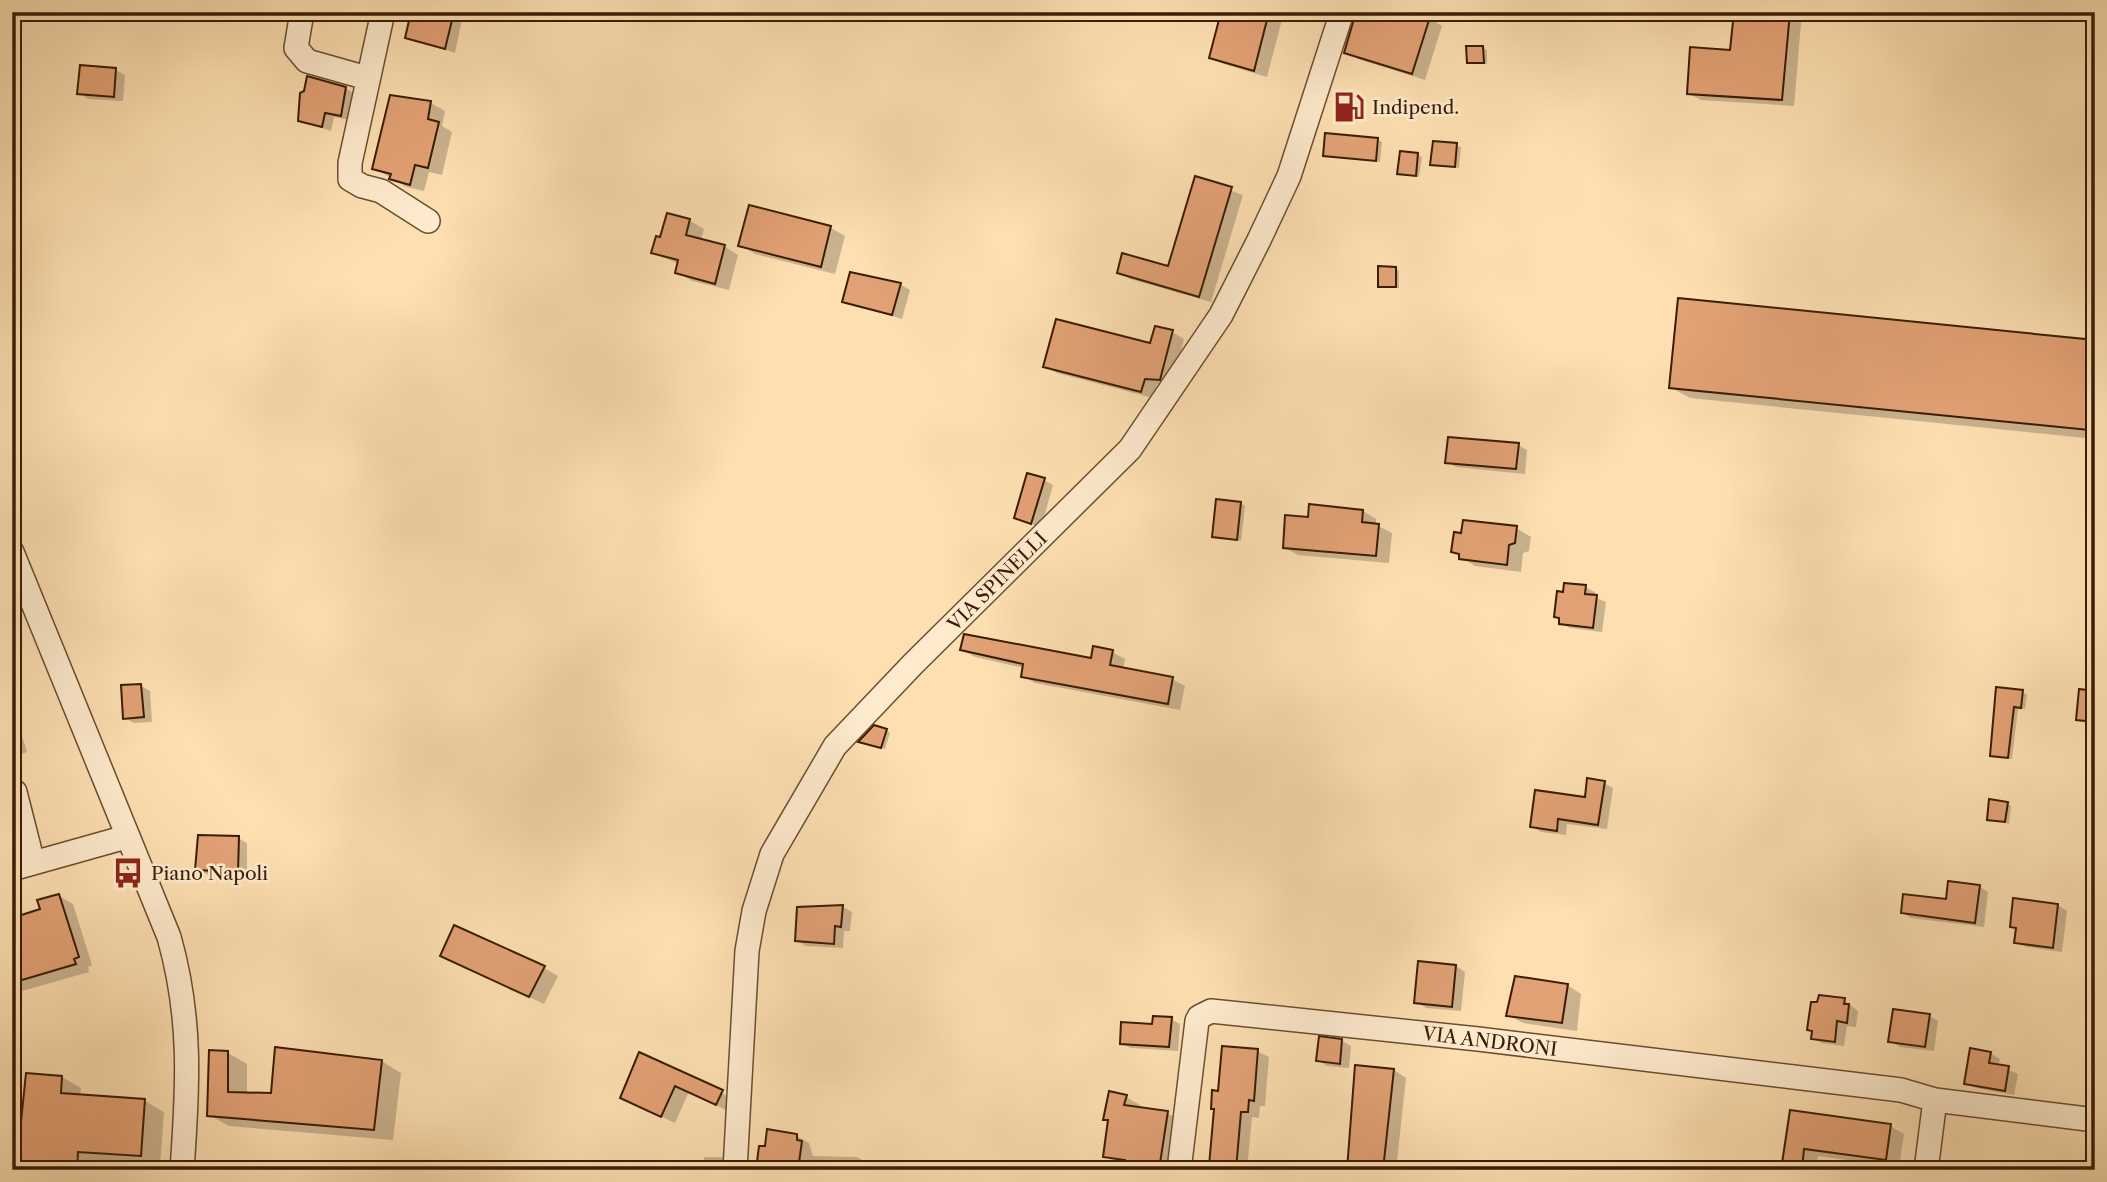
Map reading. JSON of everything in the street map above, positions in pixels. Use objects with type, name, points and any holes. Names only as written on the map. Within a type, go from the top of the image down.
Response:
[{"type":"street","points":[[302,12],[296,48],[307,61],[367,78]]},
{"type":"street","points":[[383,12],[350,163],[350,178],[362,187],[381,191],[428,220]]},
{"type":"street","name":"VIA SPINELLI","points":[[735,1170],[747,951],[754,911],[772,854],[835,746],[913,664],[1130,449],[1221,314],[1259,240],[1289,176],[1342,12]]},
{"type":"street","points":[[12,552],[169,937],[185,1006],[188,1091],[182,1170]]},
{"type":"street","points":[[12,793],[15,792],[22,866],[126,836]]},
{"type":"street","name":"VIA ANDRONI","points":[[1179,1170],[1197,1021],[1211,1011],[1478,1039],[1901,1090],[1935,1100],[2095,1120]]},
{"type":"street","points":[[1926,1170],[1935,1100]]},
{"type":"building","points":[[411,12],[454,12],[445,49],[405,38]]},
{"type":"building","points":[[1221,12],[1269,12],[1254,71],[1209,58]]},
{"type":"building","points":[[1356,12],[1415,12],[1430,17],[1412,74],[1344,53]]},
{"type":"building","points":[[1734,12],[1790,12],[1782,100],[1687,94],[1690,47],[1730,50]]},
{"type":"building","points":[[1466,46],[1483,46],[1484,63],[1467,63]]},
{"type":"building","points":[[80,65],[116,68],[114,97],[77,94]]},
{"type":"building","points":[[307,76],[346,87],[341,116],[325,113],[322,127],[298,121],[300,93],[304,91]]},
{"type":"building","points":[[390,95],[431,101],[428,119],[439,122],[428,168],[415,165],[410,185],[389,179],[391,174],[372,169]]},
{"type":"building","points":[[1325,133],[1378,138],[1376,161],[1323,156]]},
{"type":"building","points":[[1433,141],[1457,143],[1455,167],[1430,165]]},
{"type":"building","points":[[1400,151],[1418,153],[1416,176],[1397,174]]},
{"type":"building","points":[[1195,176],[1232,187],[1199,297],[1117,273],[1122,253],[1168,266]]},
{"type":"building","points":[[749,205],[831,226],[821,267],[738,246]]},
{"type":"building","points":[[667,213],[690,219],[686,235],[725,245],[715,284],[675,273],[678,260],[651,253],[656,236],[660,237]]},
{"type":"building","points":[[1378,266],[1396,267],[1396,287],[1378,287]]},
{"type":"building","points":[[850,272],[901,283],[892,315],[842,302]]},
{"type":"building","points":[[1678,298],[2095,340],[2089,430],[1669,388]]},
{"type":"building","points":[[1056,319],[1150,343],[1155,326],[1173,330],[1160,380],[1145,379],[1141,392],[1043,367]]},
{"type":"building","points":[[1448,437],[1519,443],[1516,469],[1445,463]]},
{"type":"building","points":[[1027,473],[1045,478],[1031,524],[1014,518]]},
{"type":"building","points":[[1216,499],[1241,502],[1237,540],[1212,537]]},
{"type":"building","points":[[1309,504],[1363,510],[1362,522],[1379,524],[1376,556],[1283,548],[1285,515],[1308,517]]},
{"type":"building","points":[[1463,520],[1517,526],[1515,543],[1509,545],[1507,565],[1459,559],[1459,554],[1451,552],[1454,532],[1461,533]]},
{"type":"building","points":[[1564,583],[1586,585],[1585,594],[1597,595],[1593,628],[1559,624],[1559,618],[1554,617],[1557,591],[1563,592]]},
{"type":"building","points":[[964,634],[1091,658],[1093,646],[1113,650],[1110,665],[1173,677],[1168,704],[1021,677],[1023,664],[960,650]]},
{"type":"building","points":[[141,684],[144,717],[123,719],[121,685]]},
{"type":"building","points":[[1996,687],[2023,690],[2021,708],[2014,707],[2008,758],[1990,756]]},
{"type":"building","points":[[2079,689],[2095,691],[2095,722],[2076,720]]},
{"type":"building","points":[[874,725],[887,729],[881,748],[858,742]]},
{"type":"building","points":[[1587,778],[1605,781],[1598,825],[1558,819],[1557,831],[1530,827],[1535,790],[1585,797]]},
{"type":"building","points":[[1989,799],[2008,802],[2005,822],[1987,820]]},
{"type":"building","points":[[198,835],[239,836],[238,872],[195,870]]},
{"type":"building","points":[[1948,881],[1980,885],[1975,923],[1901,913],[1903,894],[1946,899]]},
{"type":"building","points":[[59,894],[79,957],[74,959],[76,964],[12,983],[12,918],[40,909],[37,900]]},
{"type":"building","points":[[2013,898],[2058,904],[2053,948],[2014,943],[2016,928],[2010,927]]},
{"type":"building","points":[[843,905],[841,927],[835,926],[834,944],[795,941],[797,907]]},
{"type":"building","points":[[454,925],[545,966],[529,997],[440,956]]},
{"type":"building","points":[[1418,961],[1456,965],[1452,1007],[1414,1003]]},
{"type":"building","points":[[1515,976],[1568,984],[1562,1023],[1506,1016]]},
{"type":"building","points":[[1819,995],[1845,998],[1844,1004],[1849,1004],[1847,1023],[1837,1021],[1835,1042],[1811,1039],[1812,1031],[1807,1030],[1811,1002],[1817,1002]]},
{"type":"building","points":[[1893,1009],[1930,1014],[1925,1047],[1888,1042]]},
{"type":"building","points":[[1153,1016],[1172,1017],[1169,1047],[1120,1044],[1121,1022],[1152,1024]]},
{"type":"building","points":[[1319,1036],[1342,1039],[1340,1064],[1316,1061]]},
{"type":"building","points":[[1222,1046],[1258,1049],[1254,1101],[1249,1100],[1248,1112],[1241,1112],[1236,1170],[1216,1170],[1216,1166],[1209,1166],[1214,1109],[1211,1109],[1212,1090],[1218,1091]]},
{"type":"building","points":[[275,1047],[382,1060],[374,1130],[207,1116],[209,1050],[228,1051],[228,1092],[271,1093]]},
{"type":"building","points":[[1970,1048],[1991,1052],[1989,1063],[2009,1066],[2005,1091],[1964,1084]]},
{"type":"building","points":[[639,1052],[723,1090],[716,1105],[675,1086],[661,1117],[620,1098]]},
{"type":"building","points":[[1355,1065],[1394,1069],[1383,1170],[1347,1170]]},
{"type":"building","points":[[26,1073],[62,1076],[61,1093],[145,1099],[141,1156],[78,1152],[77,1170],[16,1170]]},
{"type":"building","points":[[1109,1091],[1127,1095],[1124,1105],[1168,1111],[1159,1170],[1124,1170],[1125,1160],[1103,1157],[1108,1120],[1103,1120]]},
{"type":"building","points":[[1790,1110],[1891,1124],[1886,1160],[1804,1149],[1802,1170],[1781,1170]]},
{"type":"building","points":[[767,1129],[797,1134],[797,1140],[802,1141],[798,1170],[762,1170],[762,1163],[757,1162],[759,1146],[765,1146]]},
{"type":"place","name":"Indipend.","points":[[1349,107]]},
{"type":"place","name":"Piano Napoli","points":[[128,873]]}]
